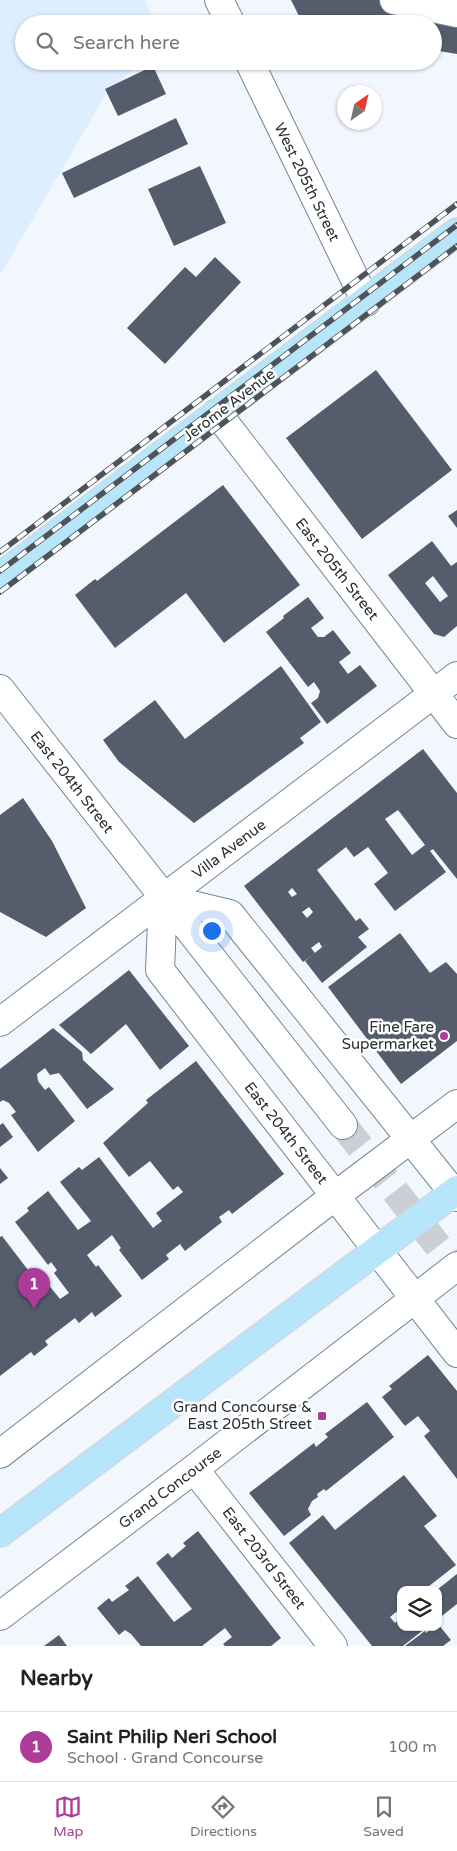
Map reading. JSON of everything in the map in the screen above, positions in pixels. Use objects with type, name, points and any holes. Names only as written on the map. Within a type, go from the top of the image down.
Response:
[{"type":"main road","name":"Jerome Avenue","points":[[0,578],[457,232]]},
{"type":"main road","points":[[0,1532],[456,1193]]},
{"type":"street","points":[[219,0],[226,15]]},
{"type":"street","points":[[394,0],[457,13]]},
{"type":"street","name":"West 205th Street","points":[[253,70],[366,302]]},
{"type":"street","name":"East 205th Street","points":[[217,414],[457,724]]},
{"type":"street","name":"Villa Avenue","points":[[0,1022],[457,676]]},
{"type":"street","name":"East 204th Street","points":[[0,689],[343,1125]]},
{"type":"street","points":[[163,898],[230,914],[456,1193]]},
{"type":"street","name":"East 204th Street","points":[[163,898],[160,970],[376,1251],[457,1353]]},
{"type":"street","points":[[0,1454],[457,1104]]},
{"type":"street","name":"Grand Concourse","points":[[0,1616],[194,1470],[457,1266]]},
{"type":"street","name":"East 203rd Street","points":[[194,1470],[333,1646]]},
{"type":"shaded area","points":[[0,0],[145,0],[152,15],[15,15],[15,70],[132,70],[106,94],[0,275]]},
{"type":"building","points":[[291,0],[457,0],[457,54],[442,52],[442,15],[298,15]]},
{"type":"building","points":[[145,70],[155,70],[166,94],[118,116],[105,89]]},
{"type":"building","points":[[176,118],[188,144],[74,198],[62,173]]},
{"type":"building","points":[[200,166],[226,223],[174,246],[148,189]]},
{"type":"building","points":[[215,257],[241,282],[165,364],[127,328],[185,267],[196,277]]},
{"type":"building","points":[[376,370],[452,470],[362,539],[286,438]]},
{"type":"building","points":[[223,485],[300,585],[224,643],[186,593],[115,648],[75,595],[95,579],[97,581]]},
{"type":"building","points":[[457,510],[457,528],[448,516]]},
{"type":"building","points":[[432,541],[451,566],[457,562],[457,626],[444,637],[434,634],[388,575]],"holes":[[[433,576],[448,596],[440,602],[425,583]]]},
{"type":"building","points":[[308,597],[324,618],[311,628],[318,637],[324,637],[333,630],[351,653],[339,662],[348,674],[360,665],[377,686],[327,724],[311,703],[318,698],[320,691],[314,682],[308,687],[266,632]]},
{"type":"building","points":[[281,666],[321,722],[300,738],[304,743],[194,823],[119,762],[103,740],[155,700],[185,739]]},
{"type":"building","points":[[423,749],[457,793],[457,879],[433,849],[430,851],[446,872],[395,911],[374,884],[388,873],[368,847],[354,857],[346,847],[317,870],[356,921],[360,918],[369,929],[358,937],[367,947],[322,983],[305,961],[313,955],[303,962],[244,886]],"holes":[[[398,810],[425,845],[412,855],[385,819]],[[292,888],[297,894],[292,897],[288,892]],[[309,907],[313,912],[307,918],[302,912]],[[332,939],[315,953],[311,948],[319,942],[322,947]]]},
{"type":"building","points":[[23,798],[52,841],[86,908],[46,937],[0,912],[0,815]]},
{"type":"building","points":[[400,933],[430,973],[446,962],[457,974],[457,1041],[401,1084],[328,987]]},
{"type":"building","points":[[129,970],[189,1046],[160,1070],[126,1024],[91,1054],[59,1025]]},
{"type":"building","points":[[53,1028],[82,1052],[83,1060],[114,1089],[87,1109],[59,1073],[50,1075],[45,1068],[37,1074],[38,1081],[45,1090],[49,1087],[75,1121],[38,1152],[11,1115],[16,1112],[9,1103],[3,1100],[0,1102],[0,1069]]},
{"type":"building","points":[[196,1061],[284,1174],[232,1214],[229,1210],[219,1217],[222,1222],[185,1251],[180,1244],[166,1255],[169,1259],[142,1280],[119,1250],[121,1248],[112,1235],[87,1255],[96,1267],[98,1265],[122,1296],[95,1317],[92,1312],[79,1323],[75,1318],[45,1341],[48,1345],[34,1356],[31,1352],[0,1376],[0,1237],[2,1236],[41,1287],[47,1283],[60,1299],[69,1293],[54,1273],[57,1270],[51,1262],[48,1265],[15,1222],[29,1211],[27,1208],[48,1191],[78,1230],[91,1221],[60,1182],[79,1167],[82,1170],[99,1157],[153,1228],[162,1221],[156,1213],[183,1192],[178,1186],[173,1190],[150,1161],[129,1177],[103,1143],[148,1103],[146,1100]]},
{"type":"building","points":[[3,1123],[13,1137],[0,1147],[0,1125]]},
{"type":"building","points":[[0,1168],[8,1178],[0,1184]]},
{"type":"building","points":[[428,1355],[457,1391],[457,1479],[424,1436],[430,1431],[418,1416],[405,1426],[382,1397],[392,1389],[389,1386]]},
{"type":"building","points":[[367,1402],[394,1437],[326,1491],[324,1489],[317,1494],[318,1497],[312,1501],[308,1509],[311,1515],[284,1536],[249,1493],[314,1443],[316,1447],[328,1437],[325,1434]]},
{"type":"building","points":[[404,1475],[437,1516],[424,1526],[456,1565],[429,1586],[397,1586],[397,1611],[390,1617],[395,1623],[397,1621],[397,1631],[422,1631],[403,1646],[372,1646],[289,1543],[323,1515],[335,1530]]},
{"type":"building","points":[[198,1531],[281,1638],[271,1646],[225,1646],[223,1644],[232,1637],[225,1628],[202,1646],[141,1646],[125,1630],[119,1635],[97,1608],[109,1598],[112,1602],[129,1590],[125,1586],[138,1576],[174,1622],[192,1609],[156,1563],[168,1553],[172,1558],[186,1546],[183,1543]]},
{"type":"building","points":[[457,1574],[457,1604],[442,1616],[442,1586]]},
{"type":"building","points":[[442,1629],[451,1640],[443,1646],[405,1646],[425,1631],[426,1633],[429,1631],[442,1631]]},
{"type":"building","points":[[59,1635],[67,1646],[44,1646]]},
{"type":"tunnel","points":[[343,1125],[457,1270]]},
{"type":"railway","points":[[0,552],[457,204]]},
{"type":"railway","points":[[0,571],[457,225]]},
{"type":"railway","points":[[0,592],[457,246]]},
{"type":"place","name":"Fine Fare Supermarket","points":[[444,1036]]},
{"type":"place","name":"Saint Philip Neri School","points":[[34,1309]]},
{"type":"place","name":"Grand Concourse & East 205th Street","points":[[322,1416]]}]
